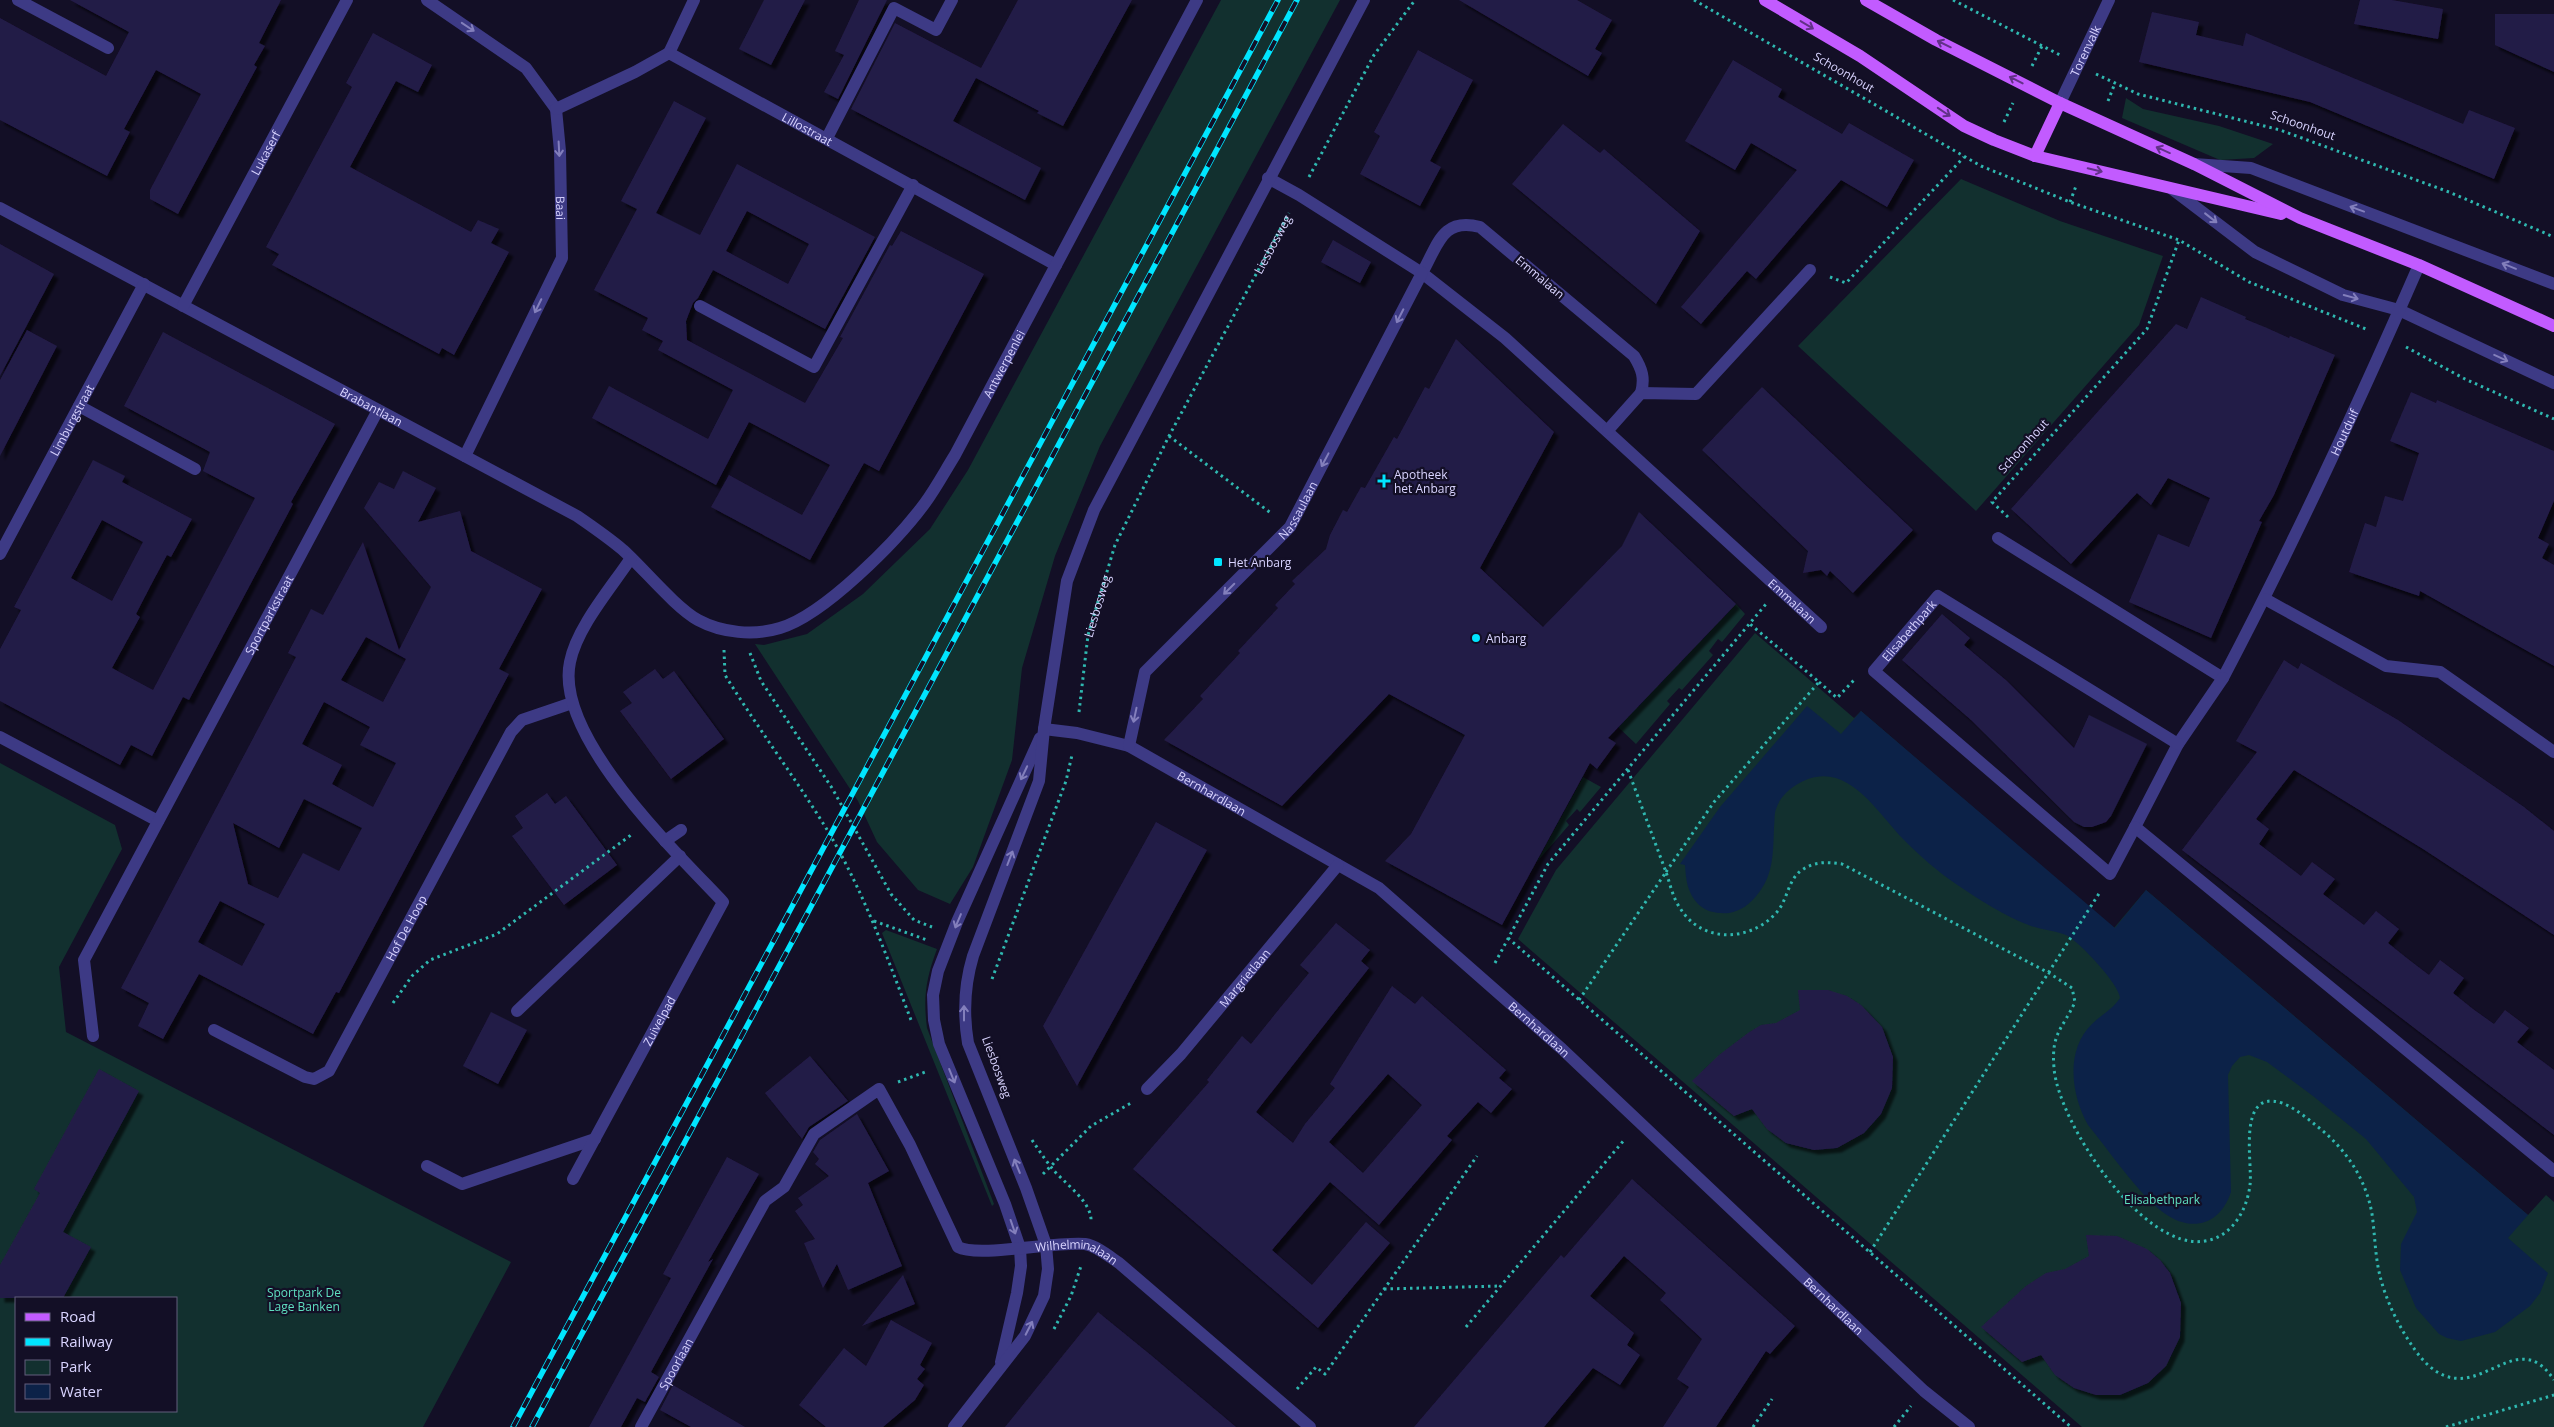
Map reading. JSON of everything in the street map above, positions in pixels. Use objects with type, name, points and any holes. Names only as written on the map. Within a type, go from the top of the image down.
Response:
[{"type":"main road","name":"Schoonhout","points":[[1765,0],[1860,56],[1964,126],[1994,140],[2035,156],[2300,218]]},
{"type":"main road","name":"Schoonhout","points":[[1866,0],[1936,40],[2060,103],[2194,164],[2300,218],[2419,265],[2554,326]]},
{"type":"main road","points":[[2035,156],[2060,103]]},
{"type":"street","points":[[18,0],[108,48]]},
{"type":"street","name":"Lukaserf","points":[[183,306],[347,0]]},
{"type":"street","points":[[427,0],[526,68],[556,109],[635,72],[668,53],[694,0]]},
{"type":"street","points":[[827,138],[894,8],[936,30],[952,0]]},
{"type":"street","name":"Antwerpenlei","points":[[724,629],[748,633],[781,628],[804,617],[836,594],[870,565],[899,535],[925,503],[955,455],[1197,0]]},
{"type":"street","name":"Liesbosweg","points":[[1046,1245],[1026,1188],[968,1043],[964,1000],[973,956],[1039,781],[1044,728],[1067,581],[1094,510],[1164,380],[1268,178],[1364,0]]},
{"type":"street","name":"Torenvalk","points":[[2060,103],[2109,0]]},
{"type":"street","name":"Lillostraat","points":[[668,53],[827,138],[1056,265]]},
{"type":"street","name":"Baai","points":[[465,456],[562,258],[560,151],[556,109]]},
{"type":"street","name":"Schoonhout","points":[[2194,164],[2251,168],[2554,284]]},
{"type":"street","name":"Emmalaan","points":[[1268,178],[1299,195],[1422,273],[1504,338],[1608,430],[1821,627]]},
{"type":"street","points":[[700,306],[814,367],[913,185]]},
{"type":"street","name":"Schoonhout","points":[[2172,188],[2255,252],[2343,295],[2400,310],[2554,383]]},
{"type":"street","name":"Brabantlaan","points":[[0,208],[578,516],[631,558],[691,616],[707,624],[724,629]]},
{"type":"street","name":"Emmalaan","points":[[1422,273],[1444,234],[1454,225],[1467,223],[1480,227],[1634,356],[1641,367],[1644,382],[1641,393]]},
{"type":"street","name":"Houtduif","points":[[2223,678],[2265,599],[2388,337],[2419,265]]},
{"type":"street","points":[[1608,430],[1641,393],[1696,394],[1810,270]]},
{"type":"street","name":"Nassaulaan","points":[[1129,746],[1145,672],[1290,527],[1422,273]]},
{"type":"street","name":"Limburgstraat","points":[[0,554],[144,284]]},
{"type":"street","points":[[79,406],[196,469]]},
{"type":"street","name":"Sportparkstraat","points":[[93,1036],[84,960],[378,410]]},
{"type":"street","points":[[1998,538],[2223,678]]},
{"type":"street","points":[[517,1011],[680,856],[648,822],[593,746],[572,704],[569,682],[573,653],[583,630],[631,558]]},
{"type":"street","name":"Elisabethpark","points":[[2178,744],[1938,596],[1874,672],[2110,874],[2178,744],[2223,678]]},
{"type":"street","points":[[2265,599],[2386,666],[2440,672],[2554,752]]},
{"type":"street","name":"Hof De Hoop","points":[[214,1030],[305,1077],[314,1079],[329,1071],[511,732],[522,720],[572,704]]},
{"type":"street","name":"Liesbosweg","points":[[1020,1248],[1005,1204],[939,1044],[934,1020],[933,995],[938,971],[952,934],[1044,728]]},
{"type":"street","name":"Bernhardlaan","points":[[1044,728],[1077,733],[1129,746],[1379,888],[1562,1048],[1924,1391],[1969,1427]]},
{"type":"street","points":[[0,738],[158,821]]},
{"type":"street","points":[[2135,827],[2554,1170]]},
{"type":"street","points":[[665,841],[680,830]]},
{"type":"street","name":"Zuivelpad","points":[[573,1179],[723,902],[680,856]]},
{"type":"street","name":"Margrietlaan","points":[[1148,1089],[1182,1054],[1338,865]]},
{"type":"street","name":"Wilhelminalaan","points":[[879,1089],[910,1145],[958,1248],[966,1250],[1087,1244],[1119,1263],[1310,1427]]},
{"type":"street","name":"Spoorlaan","points":[[641,1427],[765,1201],[784,1187],[814,1134],[879,1089]]},
{"type":"street","points":[[427,1166],[462,1184],[595,1139]]},
{"type":"street","points":[[954,1427],[1025,1336],[1044,1296],[1048,1269],[1046,1245]]},
{"type":"street","points":[[1000,1367],[1017,1293],[1021,1266],[1020,1248]]},
{"type":"path","name":"Liesbosweg","points":[[991,980],[1066,781],[1077,733],[1088,636],[1100,589],[1115,545],[1169,436],[1374,55],[1415,0]]},
{"type":"path","name":"Schoonhout","points":[[1694,0],[1981,166],[2070,202],[2179,240],[2249,282],[2388,337],[2465,379],[2554,419]]},
{"type":"path","name":"Schoonhout","points":[[1953,0],[2138,94],[2280,130],[2449,192],[2554,237]]},
{"type":"path","points":[[1981,166],[2042,46]]},
{"type":"path","points":[[1810,270],[1846,283],[1964,157]]},
{"type":"path","name":"Schoonhout","points":[[1998,538],[2012,522],[1992,502],[2146,328],[2179,240]]},
{"type":"path","points":[[1169,436],[1290,527]]},
{"type":"path","points":[[1779,588],[1548,864],[1508,938],[2071,1427]]},
{"type":"path","points":[[1750,624],[1837,698],[1868,666],[1874,672]]},
{"type":"path","points":[[724,629],[724,675],[825,827],[873,921],[947,947]]},
{"type":"path","points":[[748,633],[750,656],[761,681],[832,788],[891,894],[914,920],[952,934]]},
{"type":"path","points":[[1579,1000],[1714,802],[1819,682]]},
{"type":"path","points":[[1628,769],[1679,907],[1688,919],[1714,934],[1729,936],[1744,934],[1756,928],[1778,911],[1793,880],[1800,871],[1812,864],[1826,861],[1842,864],[2049,972],[2068,983],[2075,993],[2075,1002],[2058,1030],[2055,1040],[2054,1068],[2063,1106],[2098,1166],[2117,1190],[2148,1219],[2174,1236],[2194,1242],[2206,1241],[2225,1232],[2240,1216],[2247,1200],[2250,1184],[2249,1126],[2253,1115],[2261,1105],[2268,1102],[2282,1103],[2326,1133],[2342,1150],[2358,1173],[2371,1209],[2380,1278],[2396,1316],[2422,1358],[2441,1373],[2465,1379],[2486,1373],[2512,1360],[2528,1358],[2544,1365],[2554,1380]]},
{"type":"path","points":[[391,1005],[412,976],[430,960],[498,934],[648,822]]},
{"type":"path","points":[[1870,1252],[2102,888]]},
{"type":"path","points":[[879,1089],[931,1070]]},
{"type":"path","points":[[1026,1188],[1051,1168],[1091,1126],[1139,1099],[1148,1089]]},
{"type":"path","points":[[1466,1328],[1640,1121]]},
{"type":"path","points":[[1030,1138],[1051,1168],[1081,1199],[1092,1217],[1087,1244]]},
{"type":"path","points":[[1284,1404],[1316,1366],[1324,1374],[1477,1156]]},
{"type":"path","points":[[1383,1289],[1501,1286]]},
{"type":"path","points":[[2446,1427],[2554,1395]]},
{"type":"path","points":[[1753,1427],[1772,1398]]},
{"type":"green space","points":[[1221,0],[1340,0],[1100,446],[1055,556],[1022,668],[1012,760],[973,867],[950,904],[918,890],[877,842],[858,801],[755,644],[764,645],[807,634],[863,594],[930,529],[968,470]]},
{"type":"green space","points":[[2126,98],[2143,109],[2219,126],[2273,144],[2254,158],[2220,160],[2122,118]]},
{"type":"green space","points":[[1961,179],[2060,221],[2163,256],[2139,325],[1976,511],[1798,346]]},
{"type":"green space","points":[[1736,604],[1745,614],[1722,642],[1718,639],[1709,651],[1713,655],[1682,690],[1679,688],[1667,701],[1670,704],[1636,744],[1618,727]]},
{"type":"green space","name":"Elisabethpark","points":[[1755,633],[1854,718],[1861,711],[2114,928],[2146,890],[2528,1215],[2546,1195],[2554,1202],[2554,1427],[2082,1427],[1518,939],[1556,870]]},
{"type":"green space","name":"Sportpark De Lage Banken","points":[[0,763],[115,825],[122,849],[59,967],[66,1032],[511,1262],[423,1427],[0,1427]]},
{"type":"green space","points":[[1583,777],[1601,787],[1580,812],[1577,809],[1566,821],[1569,825],[1536,863]]},
{"type":"green space","points":[[886,930],[937,949],[926,988],[927,1028],[994,1204],[992,1206],[882,933]]},
{"type":"water","points":[[1807,706],[1841,734],[1861,711],[2115,928],[2146,890],[2528,1215],[2508,1238],[2548,1273],[2540,1293],[2530,1306],[2495,1332],[2461,1341],[2439,1334],[2416,1308],[2400,1270],[2401,1244],[2417,1212],[2414,1197],[2366,1139],[2267,1062],[2249,1055],[2240,1057],[2232,1066],[2228,1075],[2231,1192],[2226,1203],[2220,1212],[2212,1218],[2195,1224],[2185,1223],[2164,1213],[2134,1184],[2088,1125],[2078,1100],[2075,1087],[2074,1059],[2078,1047],[2083,1035],[2092,1024],[2120,998],[2107,974],[2090,955],[2068,936],[2031,926],[2011,917],[1983,902],[1949,879],[1910,846],[1866,797],[1843,781],[1830,777],[1816,777],[1803,781],[1791,788],[1778,803],[1776,809],[1772,863],[1763,887],[1748,904],[1737,911],[1729,913],[1712,912],[1701,907],[1689,890],[1685,865],[1680,864],[1720,807]]},
{"type":"building","points":[[70,0],[281,0],[259,43],[265,46],[254,65],[257,67],[178,214],[150,199],[150,190],[201,94],[156,70],[124,129],[130,132],[107,176],[0,120],[0,18],[106,76],[129,32]]},
{"type":"building","points":[[764,0],[805,0],[771,65],[739,49]]},
{"type":"building","points":[[859,0],[887,0],[838,99],[824,92],[844,55],[835,51]]},
{"type":"building","points":[[1018,0],[1132,0],[1063,126],[1037,113],[1039,111],[976,78],[953,121],[1041,168],[1025,200],[851,109],[895,23],[981,68]]},
{"type":"building","points":[[1459,0],[1577,0],[1612,20],[1595,49],[1602,53],[1588,76]]},
{"type":"building","points":[[2360,0],[2392,0],[2443,9],[2438,39],[2354,24]]},
{"type":"building","points":[[2152,12],[2199,22],[2196,35],[2243,46],[2246,33],[2463,124],[2469,110],[2515,128],[2494,179],[2310,102],[2139,62]]},
{"type":"building","points":[[2495,14],[2554,14],[2554,72],[2495,45]]},
{"type":"building","points":[[373,33],[432,65],[418,92],[396,81],[350,167],[471,232],[478,220],[499,229],[491,243],[509,252],[454,355],[442,348],[439,354],[272,265],[279,254],[266,247],[352,87],[346,83]]},
{"type":"building","points":[[1418,50],[1473,80],[1430,161],[1441,167],[1420,206],[1360,174],[1380,136],[1374,132]]},
{"type":"building","points":[[1733,60],[1782,89],[1778,97],[1842,134],[1849,123],[1914,160],[1887,207],[1841,180],[1756,279],[1747,271],[1701,324],[1681,307],[1797,170],[1751,143],[1735,170],[1685,141]]},
{"type":"building","points":[[674,101],[706,118],[656,213],[700,235],[737,164],[875,237],[825,329],[713,270],[698,298],[693,303],[686,321],[687,340],[805,403],[843,338],[840,337],[890,245],[892,246],[901,231],[984,274],[879,471],[864,463],[810,560],[711,507],[729,475],[802,515],[830,465],[749,422],[716,485],[592,418],[609,386],[708,439],[733,390],[658,350],[663,341],[642,330],[648,318],[594,290],[637,209],[621,201]],"holes":[[[747,211],[809,244],[788,284],[726,251]]]},
{"type":"building","points":[[1563,124],[1600,153],[1604,149],[1700,231],[1656,304],[1512,184]]},
{"type":"building","points":[[1333,240],[1371,262],[1360,283],[1321,262]]},
{"type":"building","points":[[0,244],[54,274],[0,376]]},
{"type":"building","points":[[2201,297],[2246,317],[2245,319],[2335,355],[2274,495],[2259,521],[2262,522],[2211,638],[2129,602],[2158,534],[2189,547],[2210,498],[2168,478],[2151,505],[2137,493],[2071,564],[2011,509],[2176,324],[2187,329]]},
{"type":"building","points":[[27,330],[57,346],[0,456],[0,380]]},
{"type":"building","points":[[163,332],[335,424],[291,502],[293,504],[189,700],[183,697],[152,756],[131,745],[120,765],[0,701],[0,649],[21,610],[14,607],[93,460],[125,476],[122,482],[192,519],[171,557],[167,555],[136,614],[140,617],[112,668],[153,690],[255,498],[203,471],[210,452],[124,406]],"holes":[[[102,520],[143,542],[112,601],[71,578]]]},
{"type":"building","name":"Anbarg","points":[[1456,339],[1554,432],[1480,568],[1543,627],[1622,546],[1639,512],[1736,604],[1608,738],[1616,743],[1597,769],[1590,763],[1502,925],[1385,861],[1411,834],[1465,735],[1389,694],[1282,806],[1164,740],[1203,699],[1200,696],[1278,608],[1275,605],[1295,584],[1292,581],[1326,549],[1330,535],[1343,510],[1347,512],[1361,487],[1365,488],[1394,437],[1397,439],[1425,387],[1429,389]]},
{"type":"building","points":[[1762,387],[1913,530],[1853,593],[1830,571],[1827,576],[1821,570],[1803,573],[1808,551],[1702,450]]},
{"type":"building","points":[[2411,392],[2436,403],[2437,400],[2554,451],[2554,501],[2538,538],[2549,544],[2542,558],[2554,565],[2554,666],[2420,591],[2419,596],[2349,572],[2365,523],[2376,527],[2385,496],[2403,501],[2419,453],[2390,441]]},
{"type":"building","points":[[403,471],[436,488],[418,522],[460,511],[471,551],[542,589],[499,669],[509,674],[339,993],[336,992],[313,1034],[199,974],[163,1039],[138,1026],[149,1003],[121,988],[296,657],[288,653],[311,609],[323,615],[363,542],[399,650],[431,587],[364,508],[379,482],[394,489]],"holes":[[[366,637],[406,659],[383,702],[341,680]],[[324,702],[370,727],[360,745],[396,763],[373,807],[332,784],[342,765],[302,744]],[[304,799],[362,828],[339,871],[303,853],[278,898],[248,884],[233,823],[279,848]],[[220,901],[265,924],[242,966],[198,942]]]},
{"type":"building","points":[[1942,614],[1970,638],[1964,645],[2007,681],[2074,748],[2089,715],[2147,744],[2111,816],[2106,822],[2092,827],[2084,827],[2074,822],[1971,720],[1902,660]]},
{"type":"building","points":[[2284,660],[2298,669],[2301,663],[2398,720],[2524,807],[2554,831],[2554,935],[2423,849],[2294,770],[2256,819],[2269,829],[2259,844],[2301,876],[2312,862],[2335,879],[2323,894],[2364,925],[2376,911],[2399,929],[2388,943],[2408,959],[2429,975],[2440,960],[2464,978],[2453,993],[2473,1009],[2494,1024],[2505,1010],[2529,1028],[2517,1042],[2554,1070],[2554,1135],[2182,850],[2257,752],[2236,741]]},
{"type":"building","points":[[655,669],[663,679],[674,671],[724,739],[671,779],[620,711],[632,703],[623,692]]},
{"type":"building","points":[[547,793],[555,804],[566,796],[617,865],[564,905],[512,836],[523,828],[515,816]]},
{"type":"building","points":[[1156,822],[1207,850],[1077,1086],[1043,1026]]},
{"type":"building","points":[[1336,923],[1370,950],[1361,961],[1369,968],[1256,1112],[1293,1143],[1305,1124],[1335,1088],[1330,1084],[1392,986],[1415,1004],[1422,996],[1506,1070],[1499,1078],[1512,1089],[1491,1113],[1478,1102],[1447,1136],[1452,1140],[1379,1225],[1330,1182],[1272,1250],[1312,1285],[1366,1222],[1390,1243],[1318,1328],[1133,1169],[1209,1082],[1207,1080],[1242,1036],[1251,1044],[1309,973],[1300,965]],"holes":[[[1388,1074],[1422,1105],[1363,1173],[1329,1142]]]},
{"type":"building","points":[[1798,990],[1828,990],[1847,996],[1861,1005],[1882,1027],[1893,1057],[1892,1088],[1881,1114],[1864,1133],[1837,1148],[1814,1150],[1786,1143],[1767,1129],[1752,1109],[1734,1116],[1692,1081],[1719,1055],[1748,1033],[1761,1025],[1776,1023],[1800,1010]]},
{"type":"building","points":[[491,1012],[527,1030],[498,1084],[463,1066]]},
{"type":"building","points":[[810,1056],[848,1101],[809,1127],[802,1139],[765,1093]]},
{"type":"building","points":[[99,1069],[139,1091],[63,1232],[91,1247],[64,1297],[0,1298],[0,1265],[40,1193],[34,1189]]},
{"type":"building","points":[[857,1114],[889,1171],[868,1183],[902,1266],[848,1290],[837,1264],[823,1288],[804,1243],[815,1239],[795,1211],[803,1205],[798,1198],[829,1176],[815,1164],[819,1159],[813,1152],[820,1140]]},
{"type":"building","points":[[727,1157],[759,1174],[708,1262],[713,1259],[651,1372],[659,1377],[645,1402],[637,1398],[621,1427],[589,1427],[671,1278],[663,1274]]},
{"type":"building","points":[[1632,1179],[1795,1326],[1770,1354],[1766,1351],[1716,1427],[1663,1427],[1689,1387],[1677,1379],[1702,1339],[1660,1300],[1666,1293],[1624,1256],[1590,1296],[1634,1333],[1627,1345],[1640,1355],[1620,1385],[1593,1368],[1544,1427],[1414,1427],[1561,1255],[1564,1258]]},
{"type":"building","points":[[2086,1235],[2117,1236],[2147,1249],[2160,1260],[2170,1273],[2181,1303],[2180,1337],[2166,1366],[2148,1383],[2120,1395],[2096,1395],[2074,1388],[2055,1375],[2041,1355],[2022,1362],[1981,1327],[2026,1286],[2046,1273],[2065,1269],[2089,1256]]},
{"type":"building","points":[[903,1275],[915,1304],[862,1326]]},
{"type":"building","points":[[1098,1312],[1152,1356],[1236,1427],[1005,1427]]},
{"type":"building","points":[[891,1320],[932,1343],[920,1365],[925,1369],[917,1379],[924,1385],[915,1400],[883,1427],[826,1427],[799,1405],[844,1348],[866,1366]]},
{"type":"building","points":[[673,1385],[745,1427],[691,1427],[660,1410]]},
{"type":"railway","points":[[513,1427],[1278,0]]},
{"type":"railway","points":[[532,1427],[1297,0]]},
{"type":"place","name":"Apotheek het Anbarg","points":[[1384,481]]},
{"type":"place","name":"Het Anbarg","points":[[1218,562]]},
{"type":"place","name":"Anbarg","points":[[1476,638]]}]
